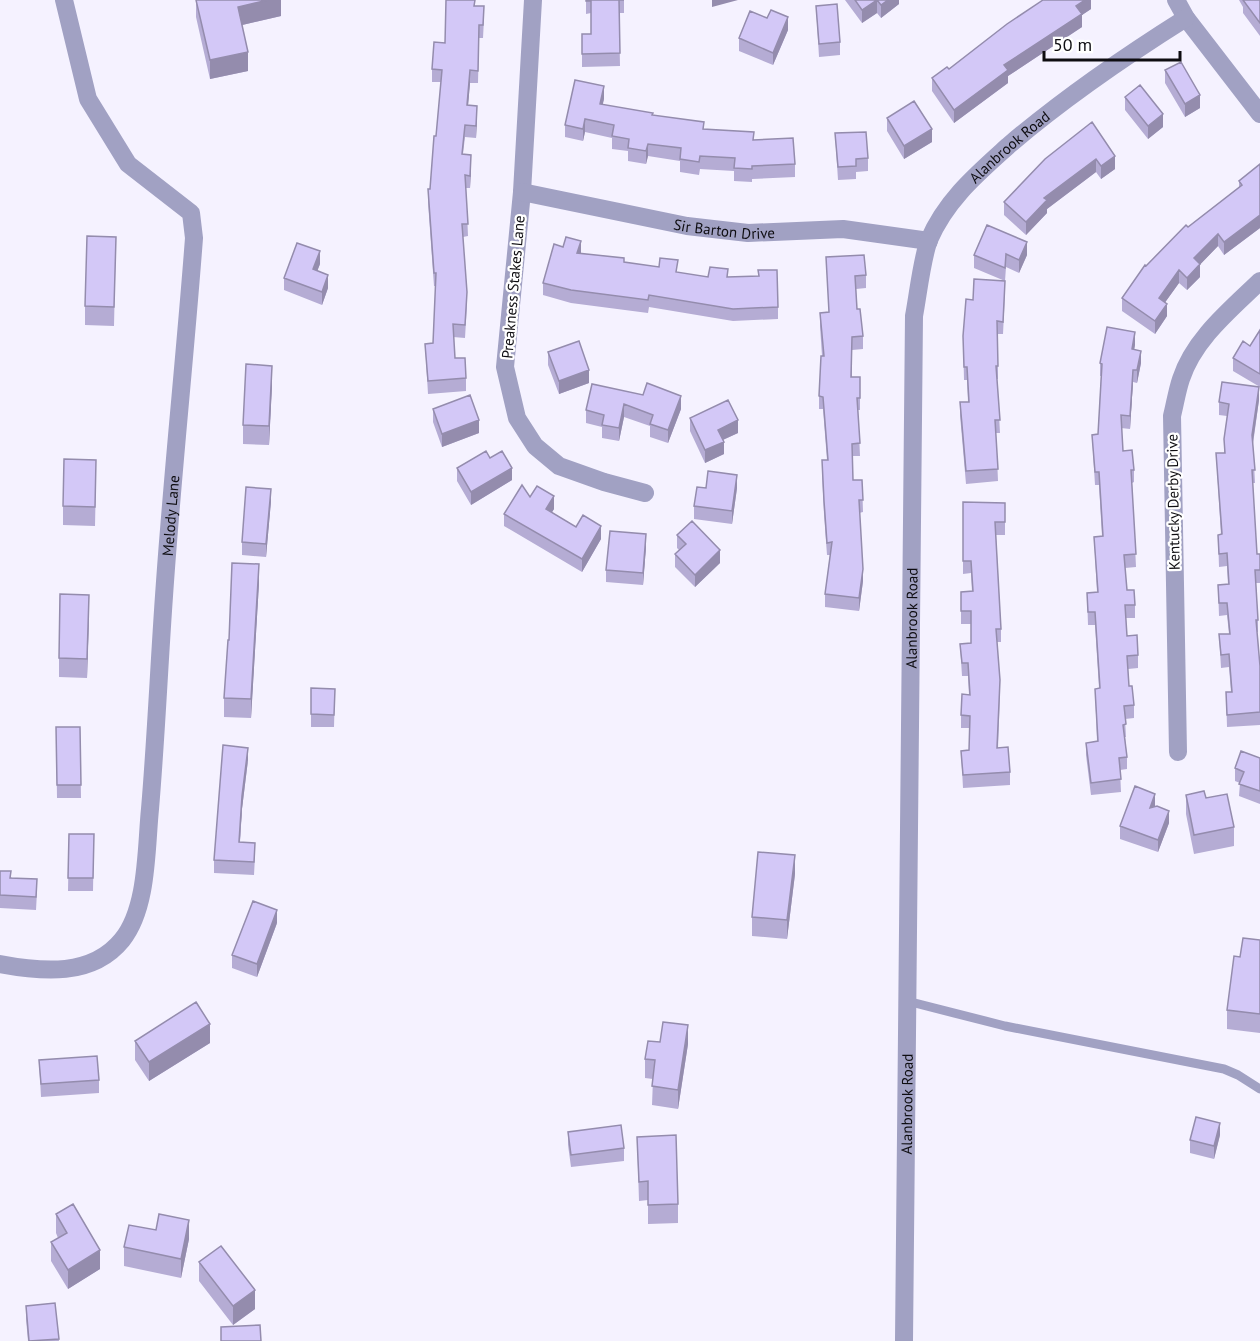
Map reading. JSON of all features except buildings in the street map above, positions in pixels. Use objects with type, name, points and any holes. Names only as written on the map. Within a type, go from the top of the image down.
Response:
[{"type":"street","name":"Melody Lane","points":[[0,964],[36,969],[75,968],[102,959],[124,938],[132,924],[143,886],[164,594],[194,238],[191,213],[128,164],[88,99],[64,0]]},
{"type":"street","name":"Preakness Stakes Lane","points":[[533,0],[522,192],[505,367],[517,418],[535,446],[559,465],[604,482],[645,493]]},
{"type":"street","points":[[1176,0],[1186,18],[1260,114]]},
{"type":"street","name":"Alanbrook Road","points":[[904,1341],[914,316],[929,241],[946,208],[968,181],[1028,129],[1114,63],[1186,18]]},
{"type":"street","name":"Sir Barton Drive","points":[[522,192],[687,226],[748,232],[843,229],[929,241]]},
{"type":"street","name":"Kentucky Derby Drive","points":[[1178,752],[1172,416],[1181,378],[1198,345],[1260,281]]},
{"type":"lane","points":[[907,1001],[1005,1026],[1224,1069],[1260,1089]]}]
